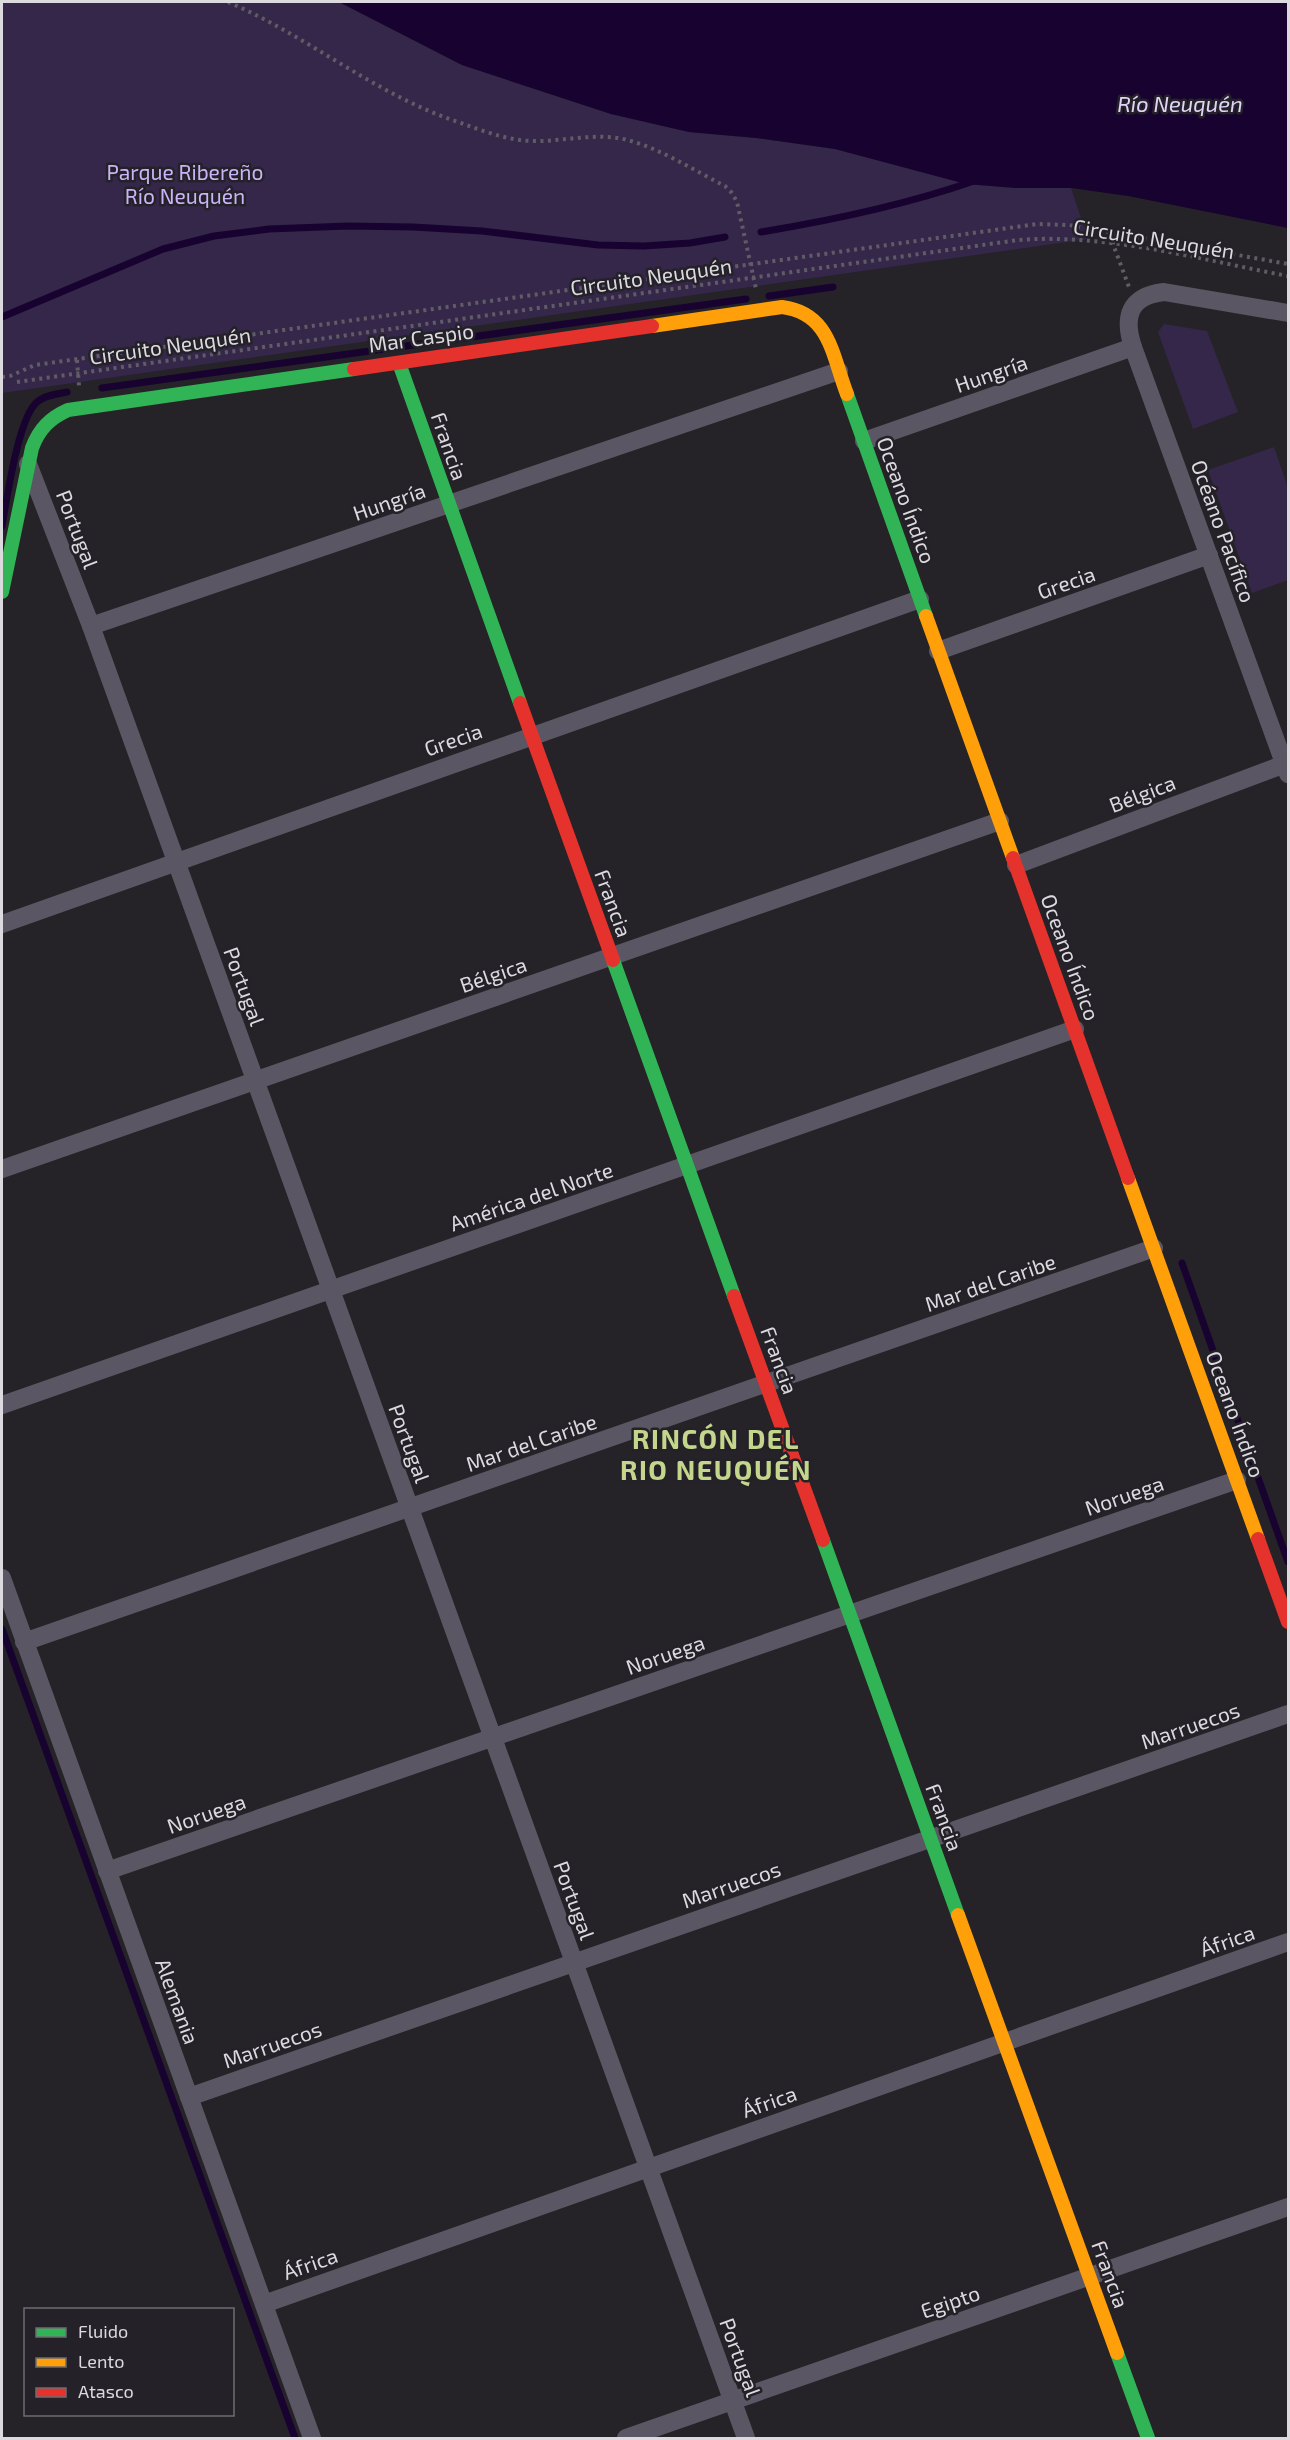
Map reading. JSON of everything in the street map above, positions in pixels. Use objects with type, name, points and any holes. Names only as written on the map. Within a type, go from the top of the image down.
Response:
[{"type":"street","points":[[1135,304],[1148,295],[1164,292],[1288,313]]},
{"type":"street","name":"Océano Pacífico","points":[[1135,304],[1128,324],[1133,347],[1287,769]]},
{"type":"street","name":"Mar Caspio","points":[[28,464],[36,434],[55,415],[68,410],[782,307],[807,312]]},
{"type":"street","name":"Oceano Índico","points":[[807,312],[823,329],[1288,1622]]},
{"type":"street","name":"Hungría","points":[[864,441],[1133,347]]},
{"type":"street","name":"Francia","points":[[399,363],[611,957],[1148,2439]]},
{"type":"street","name":"Hungría","points":[[91,626],[838,371]]},
{"type":"street","points":[[2,592],[28,464]]},
{"type":"street","name":"Portugal","points":[[28,464],[91,626],[746,2439]]},
{"type":"street","name":"Grecia","points":[[938,651],[1209,555]]},
{"type":"street","name":"Grecia","points":[[2,924],[920,599]]},
{"type":"street","name":"Bélgica","points":[[1016,865],[1287,769]]},
{"type":"street","name":"Bélgica","points":[[2,1169],[1000,821]]},
{"type":"street","name":"América del Norte","points":[[2,1405],[1075,1029]]},
{"type":"street","name":"Mar del Caribe","points":[[24,1642],[1154,1248]]},
{"type":"street","name":"Noruega","points":[[107,1871],[1238,1480]]},
{"type":"street","name":"Alemania","points":[[2,1578],[312,2439]]},
{"type":"street","name":"Marruecos","points":[[189,2097],[1288,1714]]},
{"type":"street","name":"África","points":[[264,2304],[1288,1942]]},
{"type":"street","name":"Egipto","points":[[626,2439],[1288,2207]]},
{"type":"path","points":[[228,2],[291,33],[348,68],[447,119],[491,133],[530,141],[600,137],[630,140],[725,186],[737,202],[752,264],[759,311]]},
{"type":"path","points":[[2,377],[35,365],[1046,223],[1288,264]]},
{"type":"path","points":[[1114,234],[1113,243],[1135,304]]},
{"type":"path","name":"Circuito Neuquén","points":[[17,382],[1018,240],[1067,238],[1113,243],[1288,276]]},
{"type":"green space","name":"Parque Ribereño Río Neuquén","points":[[2,2],[339,2],[462,65],[611,114],[689,132],[835,149],[966,184],[1016,188],[1071,188],[1088,239],[2,393]]},
{"type":"green space","points":[[1164,324],[1207,331],[1238,412],[1193,429],[1158,332]]},
{"type":"green space","points":[[1274,447],[1288,488],[1288,580],[1252,593],[1208,470]]},
{"type":"water","name":"Río Neuquén","points":[[339,2],[1288,2],[1288,228],[1128,196],[1071,188],[1016,188],[966,184],[835,149],[689,132],[611,114],[462,65]]},
{"type":"waterway","points":[[761,232],[869,211],[974,181]]},
{"type":"waterway","points":[[2,317],[163,249],[214,236],[269,229],[348,226],[413,227],[482,231],[598,245],[644,246],[690,243],[725,237]]},
{"type":"waterway","points":[[769,296],[833,287]]},
{"type":"waterway","points":[[102,388],[746,299]]},
{"type":"waterway","points":[[2,526],[14,460],[30,411],[37,402],[44,398],[67,392]]},
{"type":"waterway","points":[[1182,1263],[1288,1562]]},
{"type":"waterway","points":[[2,1629],[295,2438]]},
{"type":"traffic: fast","points":[[399,363],[520,703]]},
{"type":"traffic: fast","points":[[2,592],[32,448],[38,435],[56,417],[68,410],[354,369]]},
{"type":"traffic: fast","points":[[847,394],[926,616]]},
{"type":"traffic: fast","points":[[613,960],[734,1296]]},
{"type":"traffic: fast","points":[[823,1540],[958,1915]]},
{"type":"traffic: fast","points":[[1117,2353],[1148,2438]]},
{"type":"traffic: slow","points":[[652,326],[782,307],[798,311],[820,327],[827,338],[847,394]]},
{"type":"traffic: slow","points":[[926,616],[1013,858]]},
{"type":"traffic: slow","points":[[1128,1178],[1258,1539]]},
{"type":"traffic: slow","points":[[958,1915],[1117,2353]]},
{"type":"traffic: jam","points":[[354,369],[652,326]]},
{"type":"traffic: jam","points":[[520,703],[613,960]]},
{"type":"traffic: jam","points":[[1013,858],[1128,1178]]},
{"type":"traffic: jam","points":[[734,1296],[823,1540]]},
{"type":"traffic: jam","points":[[1258,1539],[1288,1622]]},
{"type":"district","name":"RINCÓN DEL RIO NEUQUÉN","points":[[716,1454]]}]
